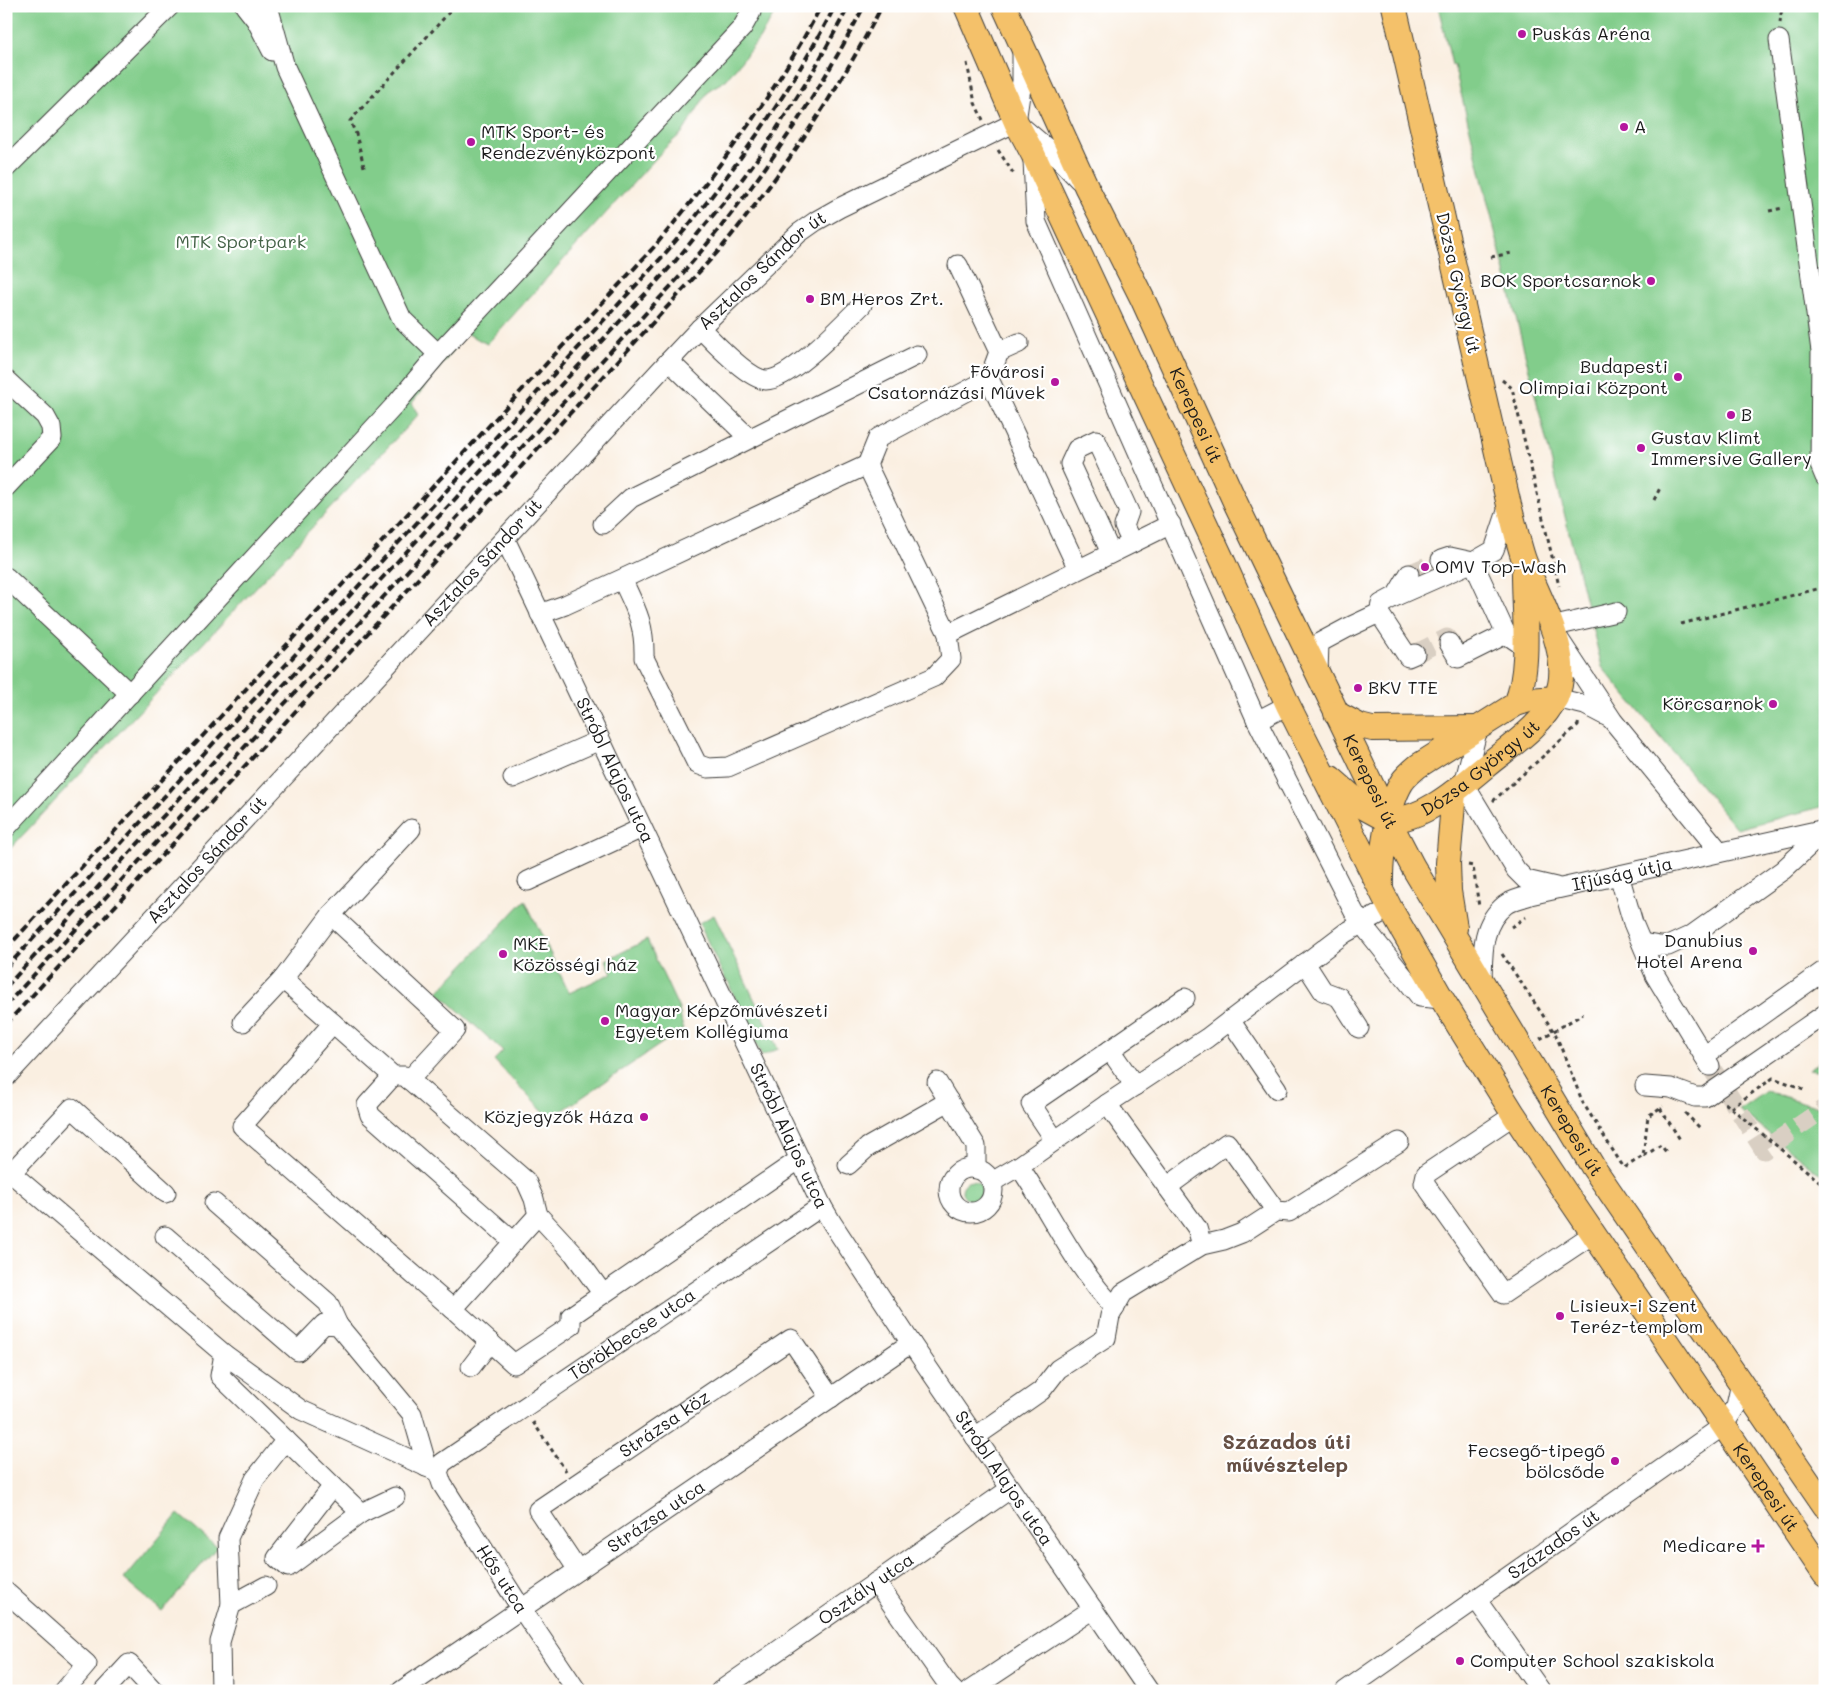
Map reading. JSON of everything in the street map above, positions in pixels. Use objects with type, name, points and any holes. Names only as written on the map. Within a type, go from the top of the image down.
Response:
[{"type":"main road","name":"Kerepesi út","points":[[966,6],[1016,122],[1033,154],[1288,705],[1386,900],[1442,999],[1514,1115],[1825,1575]]},
{"type":"main road","name":"Kerepesi út","points":[[1004,6],[1087,188],[1143,300],[1236,504],[1388,821],[1413,867],[1593,1167],[1825,1506]]},
{"type":"main road","name":"Dózsa György út","points":[[1394,6],[1509,505],[1524,560],[1558,647],[1561,681],[1556,698],[1546,712],[1530,728],[1459,788],[1420,812],[1388,821],[1396,794],[1408,774],[1516,704],[1523,681],[1515,640],[1524,560]]},
{"type":"main road","points":[[1516,704],[1535,699],[1556,698]]},
{"type":"main road","points":[[1336,713],[1360,726],[1372,728],[1478,728]]},
{"type":"main road","points":[[1318,765],[1345,792],[1365,808],[1388,821],[1382,852],[1386,900]]},
{"type":"main road","points":[[1456,940],[1449,891],[1448,862],[1459,788]]},
{"type":"street","points":[[6,168],[165,12],[184,6]]},
{"type":"street","points":[[245,6],[256,20],[269,46],[285,68]]},
{"type":"street","points":[[268,6],[285,68],[402,319],[438,354]]},
{"type":"street","points":[[6,828],[395,405],[438,354],[742,28],[751,12],[750,6]]},
{"type":"street","points":[[1778,40],[1821,350],[1820,466],[1825,477]]},
{"type":"street","points":[[1022,48],[1022,81],[1016,122],[1055,155],[1087,188]]},
{"type":"street","name":"Asztalos Sándor út","points":[[6,1077],[668,361],[799,233],[816,220],[1016,122]]},
{"type":"street","name":"Kerepesi út","points":[[1033,154],[1036,221],[1257,721],[1362,924],[1420,997],[1442,999]]},
{"type":"street","points":[[958,265],[999,352]]},
{"type":"street","points":[[700,328],[725,354],[754,376],[765,380],[779,377],[793,370],[862,305]]},
{"type":"street","points":[[540,614],[565,605],[867,465],[878,438],[989,379],[999,352],[1019,343]]},
{"type":"street","points":[[603,524],[631,498],[916,355]]},
{"type":"street","points":[[668,361],[749,438]]},
{"type":"street","points":[[989,379],[1078,569]]},
{"type":"street","points":[[6,380],[46,416],[51,427],[52,438],[6,487]]},
{"type":"street","points":[[1111,553],[1070,464],[1078,449],[1096,440],[1129,512],[1124,526],[1132,543]]},
{"type":"street","points":[[622,579],[640,617],[645,639],[644,658],[697,764],[708,768],[728,767],[934,677],[951,659],[948,634],[867,465]]},
{"type":"street","points":[[1415,654],[1408,657],[1380,613],[1381,604],[1473,562],[1494,550],[1509,505]]},
{"type":"street","points":[[948,634],[1170,524]]},
{"type":"street","name":"Stróbl Alajos utca","points":[[505,539],[832,1224],[1149,1691]]},
{"type":"street","points":[[1441,560],[1450,557],[1473,562],[1515,640],[1458,658],[1449,642]]},
{"type":"street","points":[[1396,596],[1409,574]]},
{"type":"street","points":[[6,577],[130,694]]},
{"type":"street","points":[[1551,627],[1616,612]]},
{"type":"street","points":[[1318,674],[1319,643],[1380,613]]},
{"type":"street","name":"Dózsa György út","points":[[1551,627],[1613,720],[1720,852]]},
{"type":"street","name":"Dózsa György út","points":[[1556,698],[1585,705],[1613,720]]},
{"type":"street","points":[[1257,721],[1288,705]]},
{"type":"street","points":[[1478,728],[1459,788],[1516,870],[1526,880],[1559,888]]},
{"type":"street","points":[[513,778],[600,740]]},
{"type":"street","points":[[528,881],[642,828]]},
{"type":"street","points":[[242,1022],[283,979],[331,915],[411,829]]},
{"type":"street","points":[[1642,943],[1668,946],[1683,941],[1783,870],[1825,830]]},
{"type":"street","name":"Ifjúság útja","points":[[1482,983],[1483,942],[1490,921],[1506,904],[1530,895],[1559,888],[1825,830]]},
{"type":"street","points":[[1619,875],[1633,923],[1655,975],[1707,1061],[1825,970]]},
{"type":"street","points":[[992,1182],[1019,1166],[1107,1104],[1207,1038],[1346,933],[1362,924],[1386,900]]},
{"type":"street","points":[[331,915],[455,1030],[401,1078],[367,1105],[370,1116],[514,1242]]},
{"type":"street","points":[[1306,963],[1324,991],[1339,996],[1359,1028]]},
{"type":"street","points":[[283,979],[333,1023],[526,1181],[534,1199],[538,1215],[574,1254],[603,1294]]},
{"type":"street","points":[[1055,1140],[1031,1104],[1186,998]]},
{"type":"street","points":[[1645,1086],[1671,1088],[1695,1098],[1705,1097],[1825,1014]]},
{"type":"street","points":[[1230,1020],[1278,1089]]},
{"type":"street","points":[[333,1023],[242,1126],[454,1309],[514,1364],[571,1326],[571,1316],[800,1159]]},
{"type":"street","points":[[1110,1050],[1135,1086]]},
{"type":"street","points":[[937,1082],[976,1146],[976,1169]]},
{"type":"street","points":[[848,1165],[868,1147],[949,1101]]},
{"type":"street","points":[[1107,1104],[1197,1228],[1202,1245]]},
{"type":"street","points":[[166,1193],[72,1108],[9,1176],[224,1354],[301,1410],[435,1467]]},
{"type":"street","points":[[1514,1115],[1426,1174],[1424,1183],[1504,1294],[1593,1234]]},
{"type":"street","points":[[975,1437],[1041,1391],[1058,1369],[1106,1338],[1110,1316],[1123,1293],[1202,1245],[1224,1240],[1242,1233],[1276,1211],[1289,1212],[1399,1142]]},
{"type":"street","points":[[1167,1187],[1228,1143],[1276,1211]]},
{"type":"street","points":[[1019,1166],[1073,1253],[1104,1297],[1115,1308]]},
{"type":"street","points":[[965,1169],[976,1169],[985,1173],[992,1182],[993,1192],[990,1202],[982,1210],[972,1212],[962,1210],[954,1204],[950,1194],[951,1183],[956,1174],[965,1169]]},
{"type":"street","name":"Hős utca","points":[[214,1203],[328,1303],[338,1325],[412,1414],[425,1459],[435,1467],[442,1484],[521,1608],[577,1691]]},
{"type":"street","name":"Törökbecse utca","points":[[435,1467],[822,1206]]},
{"type":"street","points":[[454,1309],[538,1215]]},
{"type":"street","points":[[165,1236],[298,1351],[324,1324],[338,1325]]},
{"type":"street","name":"Strázsa köz","points":[[578,1570],[538,1510],[576,1484],[792,1338],[831,1398]]},
{"type":"street","points":[[470,1367],[490,1342]]},
{"type":"street","name":"Strázsa utca","points":[[401,1691],[911,1343]]},
{"type":"street","points":[[224,1354],[220,1376],[360,1513]]},
{"type":"street","name":"Százados út","points":[[1345,1691],[1723,1426],[1736,1406],[1742,1383]]},
{"type":"street","points":[[221,1691],[220,1642],[231,1605],[228,1538],[255,1480],[286,1440]]},
{"type":"street","points":[[334,1486],[277,1558],[288,1566],[360,1513],[395,1496]]},
{"type":"street","name":"Osztály utca","points":[[732,1687],[876,1582],[1010,1488]]},
{"type":"street","points":[[876,1582],[954,1691]]},
{"type":"street","points":[[231,1605],[266,1586]]},
{"type":"street","points":[[6,1592],[87,1664],[64,1691]]},
{"type":"street","points":[[1476,1599],[1541,1691]]},
{"type":"street","points":[[969,1691],[1093,1609]]},
{"type":"street","points":[[104,1691],[129,1664],[154,1691]]},
{"type":"path","points":[[364,167],[356,134],[350,121],[455,6]]},
{"type":"path","points":[[966,59],[975,103],[990,134]]},
{"type":"path","points":[[1491,257],[1512,253]]},
{"type":"path","points":[[1654,500],[1661,486]]},
{"type":"path","points":[[1681,624],[1825,587]]},
{"type":"path","points":[[1448,862],[1473,866],[1478,906],[1508,930],[1531,914]]},
{"type":"path","points":[[1499,947],[1556,1035],[1583,1103],[1624,1168],[1661,1145],[1666,1152]]},
{"type":"path","points":[[1561,1027],[1583,1014]]},
{"type":"path","points":[[1804,1089],[1773,1078],[1731,1108],[1825,1186]]},
{"type":"path","points":[[1644,1156],[1648,1116],[1660,1108],[1681,1142]]},
{"type":"path","points":[[522,1407],[576,1484]]},
{"type":"green space","name":"MTK Sportpark","points":[[6,6],[779,6],[759,39],[726,80],[709,90],[683,132],[666,147],[487,344],[464,332],[455,348],[412,403],[418,415],[6,853]]},
{"type":"green space","name":"Budapesti Olimpiai Központ","points":[[1438,6],[1825,6],[1825,806],[1737,829],[1602,667]]},
{"type":"green space","points":[[525,900],[569,993],[612,973],[606,960],[647,940],[679,1009],[683,1029],[550,1119],[494,1060],[503,1051],[438,992]]},
{"type":"green space","points":[[714,915],[778,1049],[762,1056],[730,987],[730,982],[726,981],[699,923]]},
{"type":"green space","points":[[1825,1058],[1825,1071],[1808,1069]]},
{"type":"green space","points":[[1766,1091],[1825,1109],[1825,1178],[1739,1110]]},
{"type":"green space","points":[[972,1181],[979,1184],[982,1191],[979,1198],[972,1201],[965,1198],[962,1191],[965,1184]]},
{"type":"green space","points":[[178,1514],[217,1547],[162,1611],[124,1579]]},
{"type":"tunnel","points":[[1409,574],[1441,560]]},
{"type":"tunnel","points":[[1415,654],[1447,638],[1449,643]]},
{"type":"tunnel","points":[[1710,1066],[1764,1150],[1825,1108]]},
{"type":"railway","points":[[6,949],[654,247],[723,161],[765,101],[821,6]]},
{"type":"railway","points":[[6,968],[663,256],[711,197],[756,136],[798,72],[835,6]]},
{"type":"railway","points":[[6,987],[673,264],[760,155],[811,75],[849,6]]},
{"type":"railway","points":[[6,1005],[683,273],[734,209],[781,145],[824,78],[864,6]]},
{"type":"railway","points":[[6,1024],[722,247],[788,161],[828,101],[882,6]]},
{"type":"place","name":"Puskás Aréna","points":[[1522,34]]},
{"type":"place","name":"A","points":[[1624,127]]},
{"type":"place","name":"MTK Sport- és Rendezvényközpont","points":[[471,142]]},
{"type":"place","name":"BOK Sportcsarnok","points":[[1651,281]]},
{"type":"place","name":"BM Heros Zrt.","points":[[810,299]]},
{"type":"place","name":"Budapesti Olimpiai Központ","points":[[1678,377]]},
{"type":"place","name":"Fővárosi Csatornázási Művek","points":[[1055,382]]},
{"type":"place","name":"B","points":[[1731,415]]},
{"type":"place","name":"Gustav Klimt Immersive Gallery","points":[[1641,448]]},
{"type":"place","name":"OMV Top-Wash","points":[[1425,567]]},
{"type":"place","name":"BKV TTE","points":[[1358,688]]},
{"type":"place","name":"Körcsarnok","points":[[1773,704]]},
{"type":"place","name":"Danubius Hotel Arena","points":[[1753,951]]},
{"type":"place","name":"MKE Közösségi ház","points":[[503,954]]},
{"type":"place","name":"Magyar Képzőművészeti Egyetem Kollégiuma","points":[[605,1021]]},
{"type":"place","name":"Közjegyzők Háza","points":[[644,1117]]},
{"type":"place","name":"Lisieux-i Szent Teréz-templom","points":[[1560,1316]]},
{"type":"place","name":"Fecsegő-tipegő bölcsőde","points":[[1615,1461]]},
{"type":"place","name":"Medicare","points":[[1758,1546]]},
{"type":"place","name":"Computer School szakiskola","points":[[1460,1661]]},
{"type":"district","name":"Százados úti művésztelep","points":[[1287,1454]]}]
